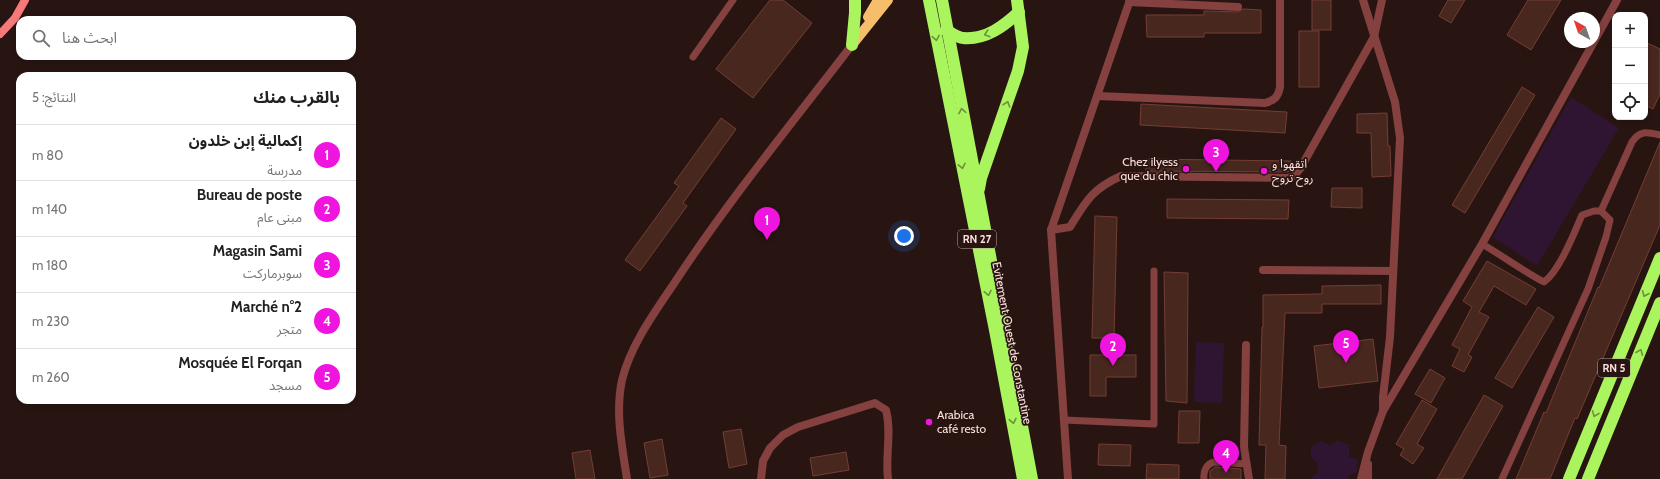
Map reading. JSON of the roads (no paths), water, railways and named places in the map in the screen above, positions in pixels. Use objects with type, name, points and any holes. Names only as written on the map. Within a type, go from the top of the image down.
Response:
[{"type":"highway","points":[[852,45],[855,13],[854,0]]},
{"type":"highway","name":"Evitement Ouest de Constantine","points":[[929,0],[995,330],[1023,479]]},
{"type":"highway","name":"Evitement Ouest de Constantine","points":[[942,0],[946,30],[1032,479]]},
{"type":"highway","points":[[946,30],[962,38],[976,37],[994,32],[1003,26],[1018,6]]},
{"type":"highway","points":[[978,194],[981,178],[1018,71],[1023,47],[1018,6]]},
{"type":"highway","name":"RN 5","points":[[1569,479],[1660,258]]},
{"type":"highway","name":"RN 5","points":[[1588,479],[1660,303]]},
{"type":"main road","points":[[852,45],[878,0]]},
{"type":"main road","points":[[852,45],[888,0]]},
{"type":"street","points":[[16,16],[25,0]]},
{"type":"street","points":[[1098,96],[1265,103],[1273,100],[1278,96],[1280,87],[1280,0]]},
{"type":"street","points":[[1363,0],[1395,102],[1400,138],[1390,337],[1383,397],[1383,411]]},
{"type":"street","points":[[1051,230],[1070,227],[1083,205],[1093,192],[1106,183],[1121,176],[1287,178],[1294,176],[1300,169],[1374,38],[1382,0]]},
{"type":"street","points":[[1361,479],[1368,452],[1383,411],[1482,244],[1618,0]]},
{"type":"street","points":[[1068,479],[1051,230],[1098,96],[1129,1],[1238,7]]},
{"type":"street","points":[[0,34],[16,16]]},
{"type":"street","points":[[626,479],[618,409],[622,379],[633,351],[653,314],[703,239],[852,45]]},
{"type":"street","points":[[1263,270],[1393,271]]},
{"type":"street","points":[[1246,345],[1244,448],[1249,479]]},
{"type":"street","points":[[761,479],[763,461],[770,448],[783,435],[798,427],[875,403],[886,410],[889,421],[887,448],[888,479]]},
{"type":"street","points":[[1368,452],[1368,479]]},
{"type":"lane","points":[[693,57],[733,0]]},
{"type":"lane","points":[[1601,211],[1636,135],[1646,132],[1660,135]]},
{"type":"lane","points":[[1482,244],[1544,282],[1550,278],[1558,264],[1582,215],[1594,211],[1601,211],[1610,220],[1606,237],[1588,289],[1502,479]]},
{"type":"lane","points":[[1064,420],[1154,424],[1154,271]]},
{"type":"lane","points":[[1204,479],[1207,466],[1210,463],[1247,464]]},
{"type":"place","name":"Chez ilyess que du chic","points":[[1186,169]]},
{"type":"place","name":"اتقهوا و روح تروح","points":[[1264,171]]},
{"type":"place","name":"Magasin Sami","points":[[1216,172]]},
{"type":"place","name":"إكمالية إبن خلدون","points":[[767,240]]},
{"type":"place","name":"Mosquée El Forqan","points":[[1346,363]]},
{"type":"place","name":"Bureau de poste","points":[[1113,366]]},
{"type":"place","name":"Arabica café resto","points":[[929,422]]},
{"type":"place","name":"Marché n°2","points":[[1226,473]]}]
